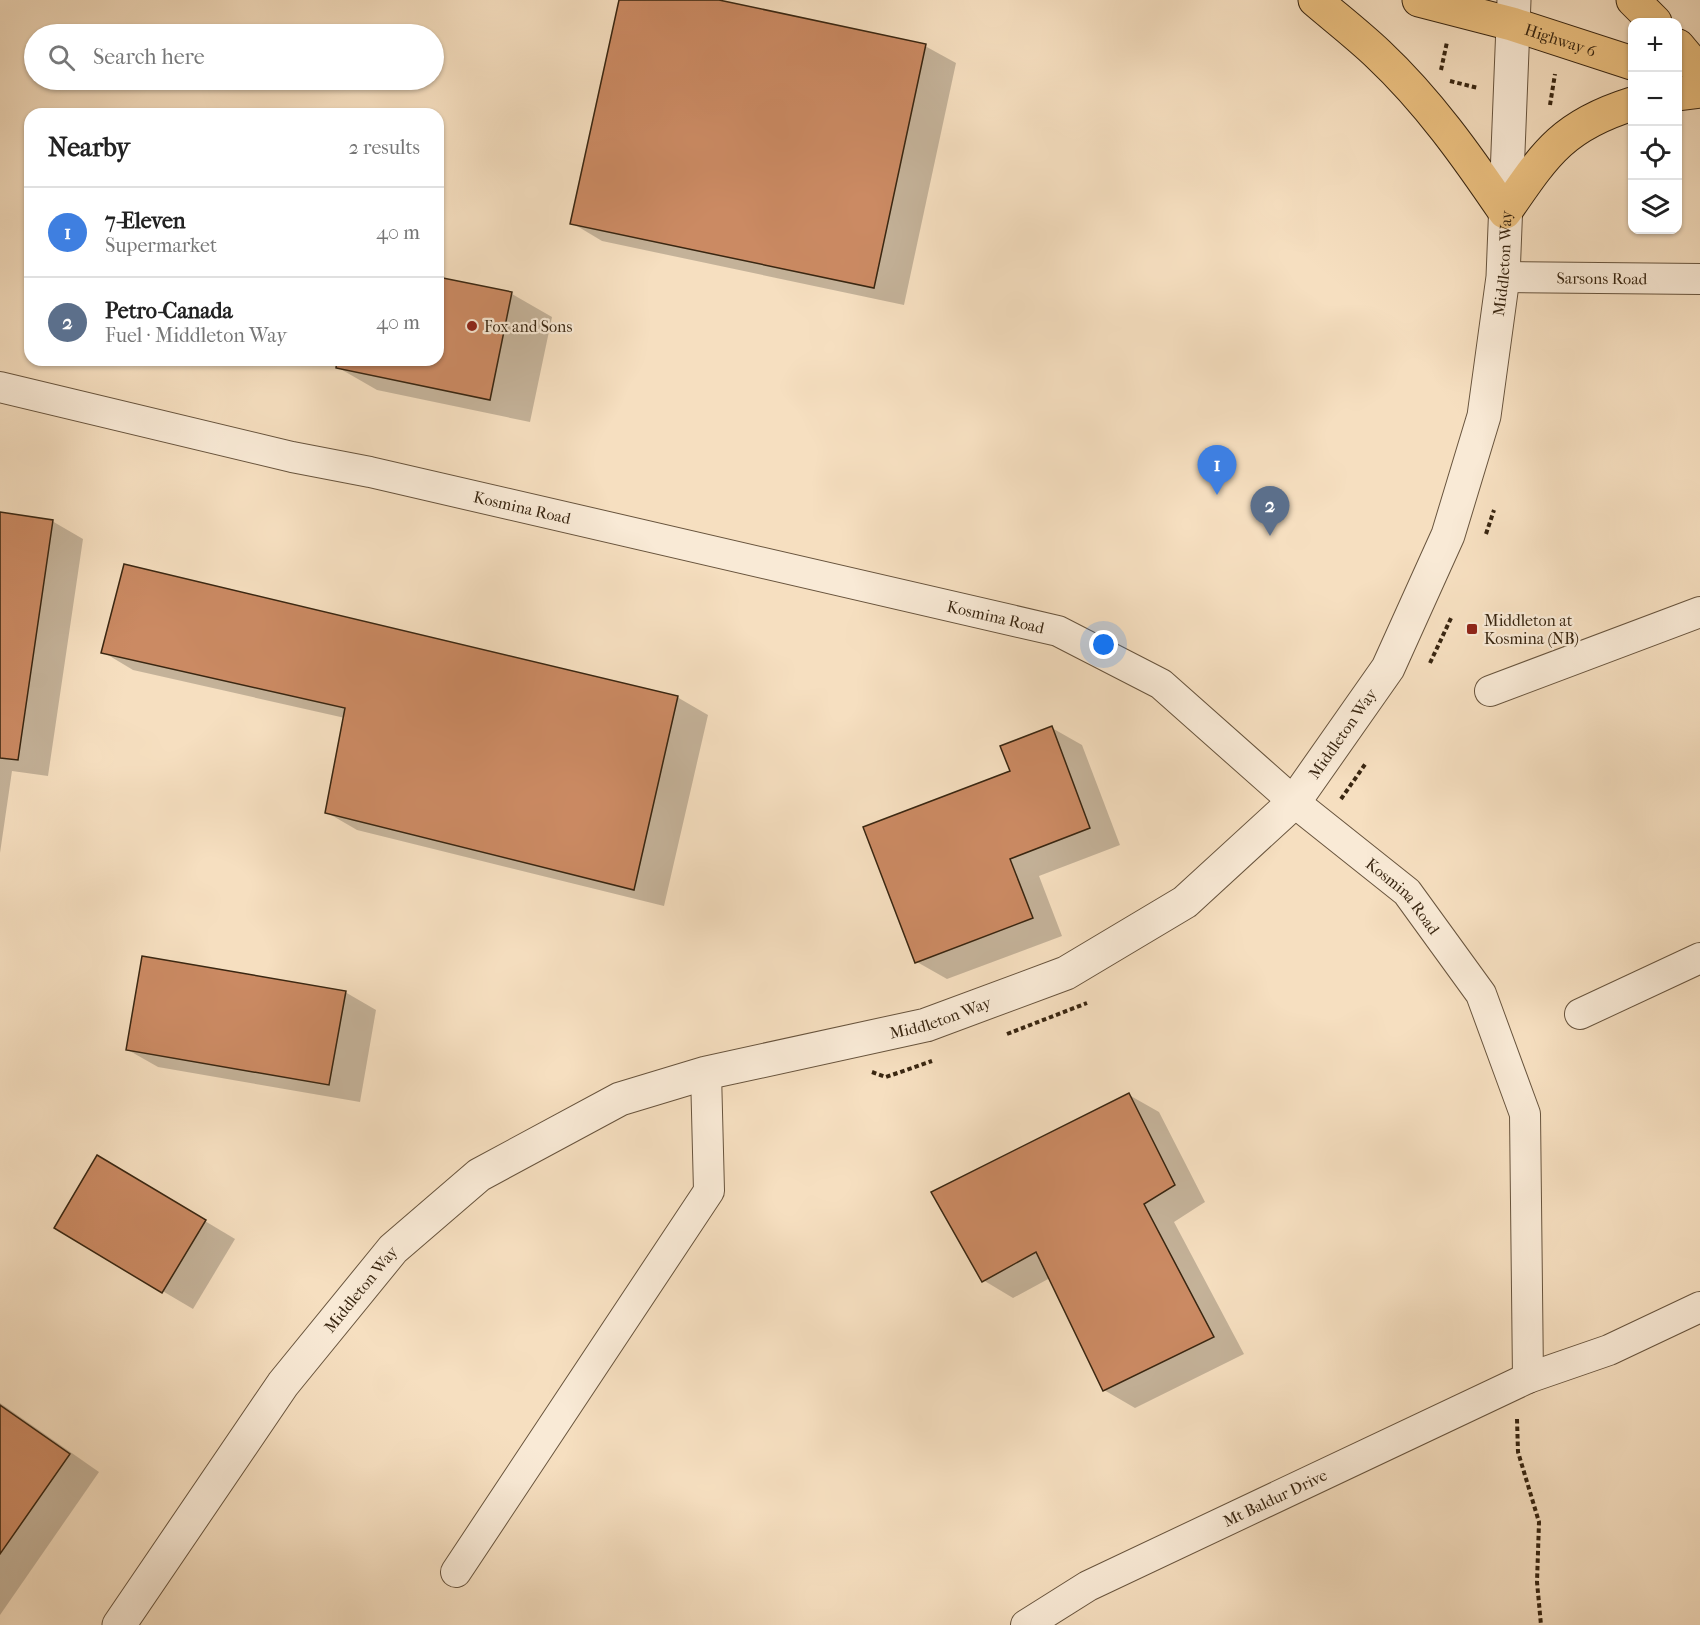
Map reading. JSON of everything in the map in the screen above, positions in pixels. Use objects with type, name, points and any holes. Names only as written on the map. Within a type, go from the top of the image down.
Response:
[{"type":"main road","points":[[1315,0],[1378,54],[1416,93],[1461,147],[1505,212],[1543,157],[1567,134],[1600,114],[1628,105]]},
{"type":"main road","name":"Highway 6","points":[[1419,0],[1513,12],[1628,61]]},
{"type":"main road","points":[[1634,0],[1652,18]]},
{"type":"main road","points":[[1682,52],[1700,72]]},
{"type":"main road","points":[[1682,79],[1700,84]]},
{"type":"main road","points":[[1682,93],[1700,91]]},
{"type":"street","name":"Middleton Way","points":[[119,1625],[283,1384],[393,1249],[479,1175],[620,1099],[706,1073],[926,1025],[1066,973],[1185,902],[1294,802],[1388,668],[1448,535],[1484,416],[1503,277],[1513,12]]},
{"type":"street","name":"Sarsons Road","points":[[1503,277],[1700,279]]},
{"type":"street","name":"Kosmina Road","points":[[0,387],[292,457],[370,472],[1058,631],[1161,684],[1294,802],[1407,892],[1481,994],[1525,1114],[1528,1378]]},
{"type":"street","points":[[1490,691],[1700,612]]},
{"type":"street","points":[[1580,1014],[1700,958]]},
{"type":"street","points":[[456,1572],[709,1191],[706,1073]]},
{"type":"street","name":"Mt Baldur Drive","points":[[1026,1625],[1088,1586],[1528,1378],[1609,1350],[1700,1307]]},
{"type":"path","points":[[1528,1378],[1517,1416],[1518,1452],[1539,1522],[1537,1582],[1541,1625]]},
{"type":"building","points":[[619,0],[719,0],[926,44],[874,288],[570,224]]},
{"type":"building","name":"Fox and Sons","points":[[444,278],[512,292],[490,400],[336,368],[336,366],[444,366]]},
{"type":"building","points":[[0,512],[53,520],[18,760],[0,758]]},
{"type":"building","points":[[124,564],[678,696],[634,890],[325,813],[345,708],[101,653]]},
{"type":"building","points":[[1052,726],[1090,828],[1010,859],[1033,918],[915,963],[863,827],[1010,771],[1000,746]]},
{"type":"building","points":[[142,956],[346,991],[329,1085],[126,1050]]},
{"type":"building","points":[[1129,1093],[1175,1185],[1144,1204],[1214,1337],[1103,1391],[1036,1252],[982,1282],[931,1192]]},
{"type":"building","points":[[97,1155],[206,1220],[162,1293],[54,1228]]},
{"type":"building","points":[[0,1405],[70,1454],[0,1554]]},
{"type":"place","name":"Fox and Sons","points":[[472,326]]},
{"type":"place","name":"7-Eleven","points":[[1217,495]]},
{"type":"place","name":"Petro-Canada","points":[[1270,536]]},
{"type":"place","name":"Middleton at Kosmina (NB)","points":[[1472,629]]}]
